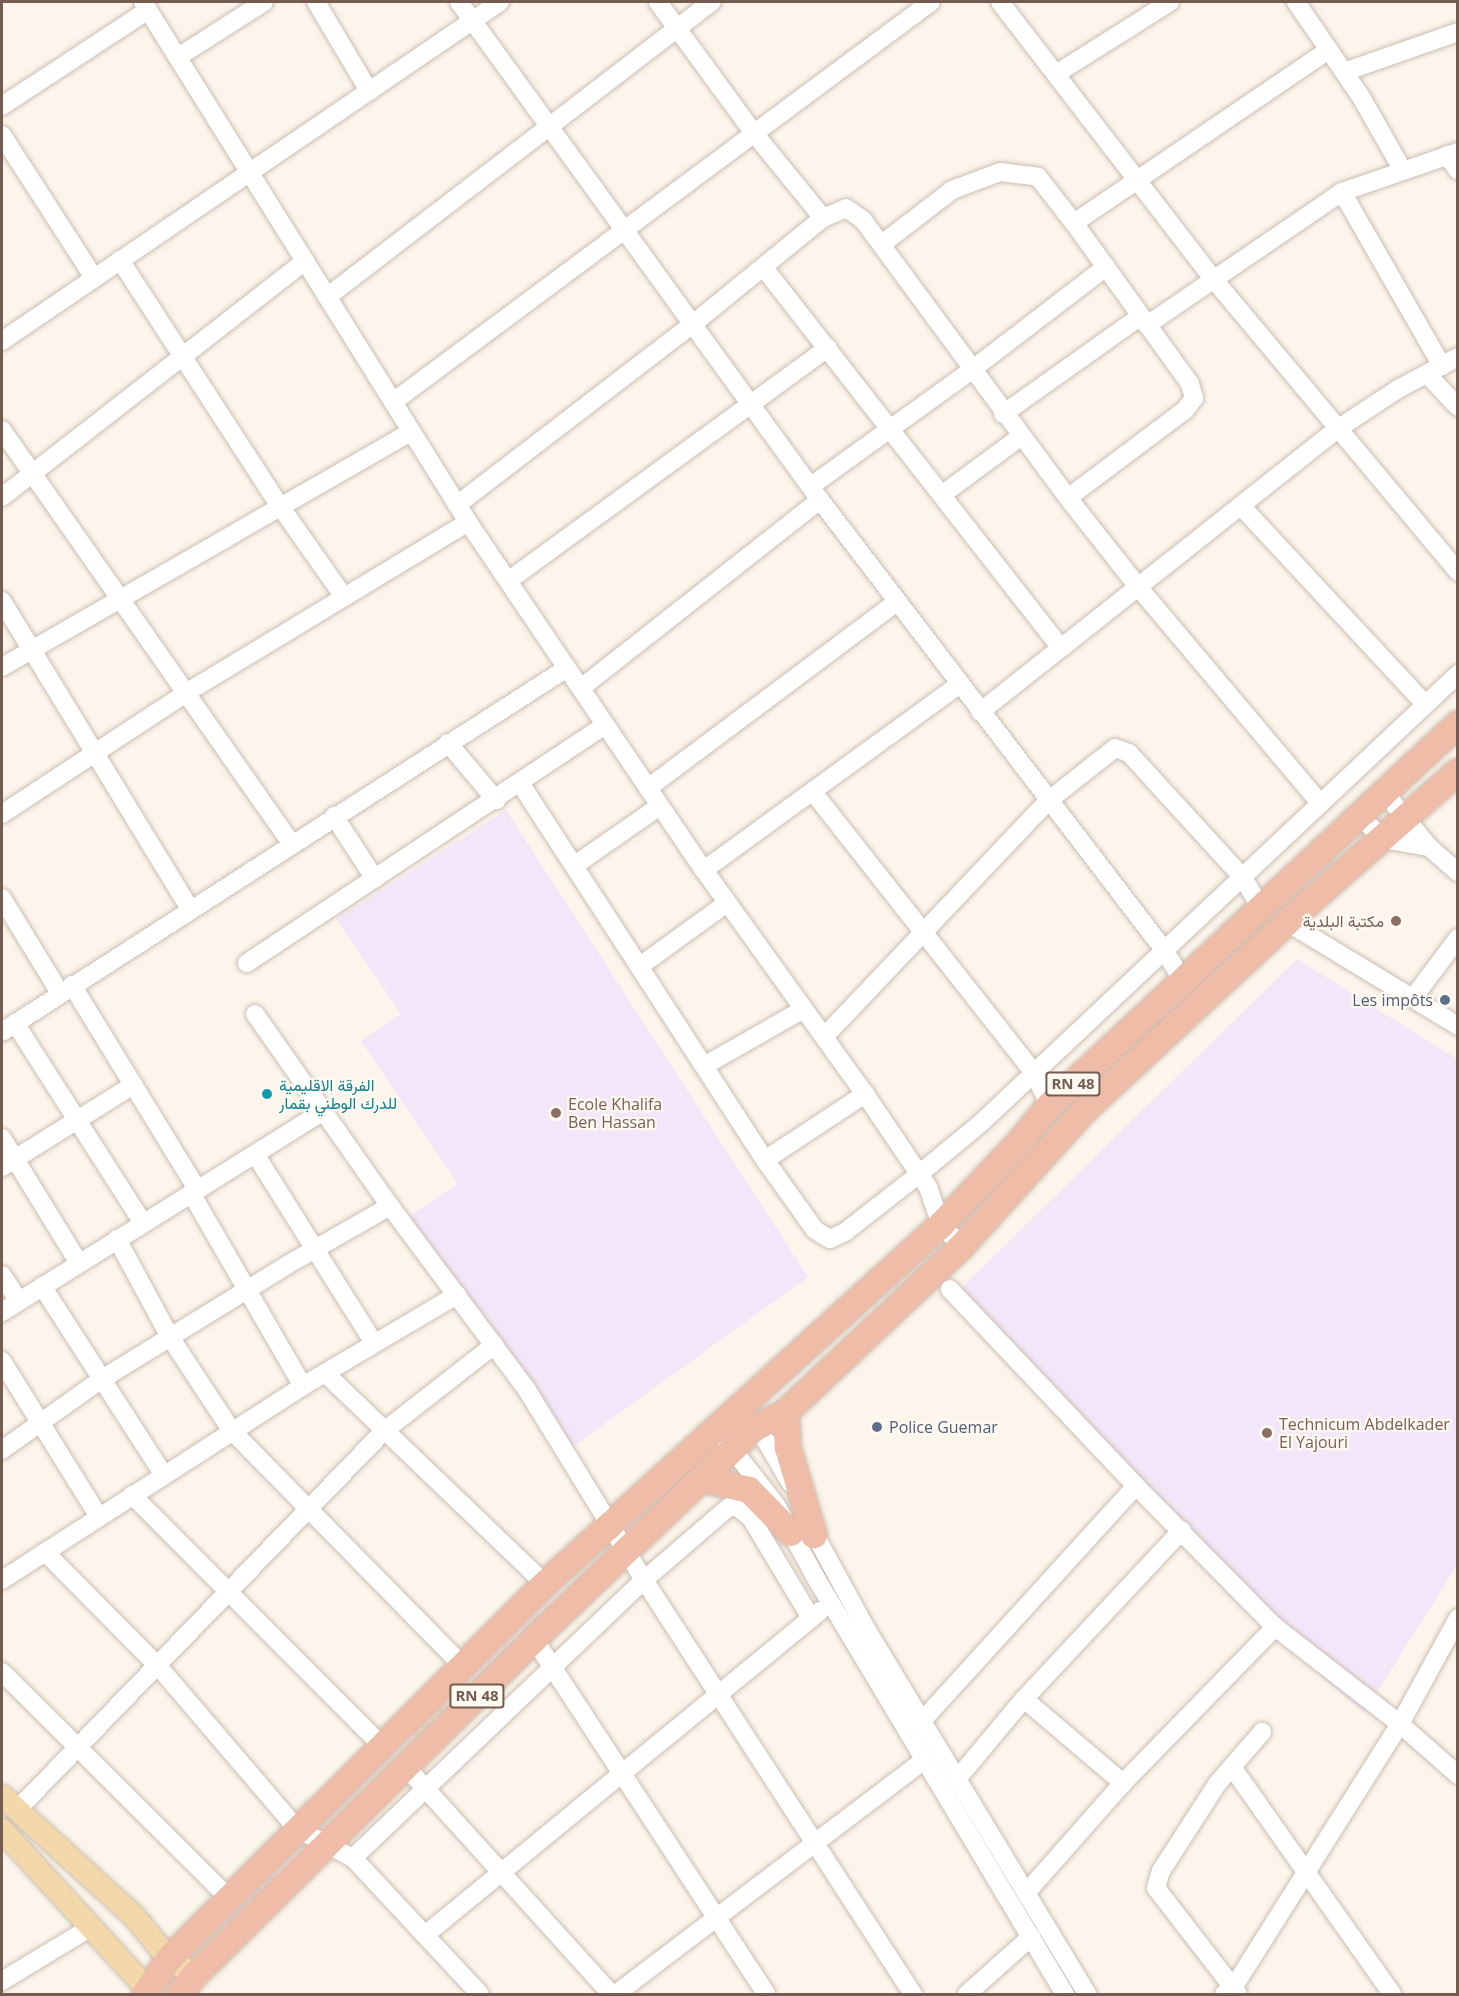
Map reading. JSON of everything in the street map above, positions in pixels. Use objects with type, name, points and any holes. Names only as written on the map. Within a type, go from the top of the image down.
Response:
[{"type":"highway","name":"RN 48","points":[[148,1994],[169,1959],[544,1584],[609,1524],[725,1440],[941,1225],[1018,1144],[1050,1105],[1262,910],[1359,815],[1458,724]]},
{"type":"highway","name":"RN 48","points":[[745,1421],[786,1412],[962,1246],[1086,1109],[1287,922],[1409,818],[1458,772]]},
{"type":"highway","points":[[786,1412],[788,1448],[803,1534]]},
{"type":"highway","name":"RN 48","points":[[190,1988],[328,1844],[534,1639],[702,1479],[725,1440]]},
{"type":"highway","points":[[702,1479],[749,1490],[803,1534]]},
{"type":"main road","points":[[9,1803],[134,1916],[190,1988]]},
{"type":"main road","points":[[2,1830],[91,1927],[148,1994]]},
{"type":"street","points":[[178,57],[264,2]]},
{"type":"street","points":[[316,2],[369,91]]},
{"type":"street","points":[[459,2],[750,404],[959,685],[1164,950],[1184,982]]},
{"type":"street","points":[[2,341],[500,2]]},
{"type":"street","points":[[658,2],[753,132],[823,218]]},
{"type":"street","points":[[327,297],[381,258],[547,126],[712,2]]},
{"type":"street","points":[[1000,2],[1215,281],[1336,430],[1458,572]]},
{"type":"street","points":[[1056,74],[1170,2]]},
{"type":"street","points":[[1296,2],[1344,72],[1402,169]]},
{"type":"street","points":[[393,402],[625,231],[753,132],[927,3]]},
{"type":"street","points":[[2,106],[145,6],[468,522],[704,870],[865,1094],[928,1187],[941,1225],[962,1246]]},
{"type":"street","points":[[1344,72],[1458,32]]},
{"type":"street","points":[[1074,223],[1329,50]]},
{"type":"street","points":[[2,135],[94,278]]},
{"type":"street","points":[[1003,414],[1144,320],[1215,281],[1342,192],[1452,153],[1458,171]]},
{"type":"street","points":[[882,244],[952,190],[1000,172],[1020,172],[1038,177],[1074,223],[1190,384],[1194,398],[1185,410],[1068,498]]},
{"type":"street","points":[[1342,192],[1442,365],[1458,407]]},
{"type":"street","points":[[457,505],[693,324],[823,218],[839,209],[850,209],[882,244],[1020,437],[1139,588],[1321,804]]},
{"type":"street","points":[[120,260],[280,506],[344,597]]},
{"type":"street","points":[[2,496],[305,261]]},
{"type":"street","points":[[581,688],[816,493],[891,427],[973,369],[1106,267]]},
{"type":"street","points":[[764,268],[944,494],[1061,648]]},
{"type":"street","points":[[507,581],[828,348]]},
{"type":"street","points":[[980,712],[1242,507],[1336,430],[1442,365]]},
{"type":"street","points":[[2,430],[291,843]]},
{"type":"street","points":[[2,667],[410,432]]},
{"type":"street","points":[[944,494],[1020,437]]},
{"type":"street","points":[[1242,507],[1425,704]]},
{"type":"street","points":[[2,814],[186,693],[468,522]]},
{"type":"street","points":[[2,601],[97,752],[190,909]]},
{"type":"street","points":[[648,788],[897,602]]},
{"type":"street","points":[[143,1223],[77,1120],[8,1027],[291,843],[567,668]]},
{"type":"street","points":[[520,783],[765,1160],[815,1230],[826,1238],[845,1232],[918,1175],[1244,878],[1458,674]]},
{"type":"street","points":[[704,870],[959,685]]},
{"type":"street","points":[[247,963],[496,800],[605,725]]},
{"type":"street","points":[[448,743],[496,800]]},
{"type":"street","points":[[824,1037],[1048,801],[1107,751],[1121,748],[1244,878],[1262,910]]},
{"type":"street","points":[[813,792],[922,934],[1033,1072],[1050,1105]]},
{"type":"street","points":[[1384,792],[1409,818],[1429,848],[1458,872]]},
{"type":"street","points":[[575,865],[660,806]]},
{"type":"street","points":[[1359,815],[1383,839],[1429,848]]},
{"type":"street","points":[[334,816],[375,879]]},
{"type":"street","points":[[2,898],[133,1085],[194,1191],[246,1290],[303,1386]]},
{"type":"street","points":[[640,966],[727,903]]},
{"type":"street","points":[[1287,922],[1458,1026]]},
{"type":"street","points":[[1413,998],[1458,938]]},
{"type":"street","points":[[704,1066],[804,1009]]},
{"type":"street","points":[[255,1014],[390,1206],[527,1390],[609,1524],[629,1550],[644,1580],[913,1995]]},
{"type":"street","points":[[9,1163],[133,1085]]},
{"type":"street","points":[[765,1160],[865,1094]]},
{"type":"street","points":[[2,1312],[324,1111]]},
{"type":"street","points":[[2,1138],[9,1163],[79,1263]]},
{"type":"street","points":[[255,1154],[374,1343]]},
{"type":"street","points":[[2,1450],[40,1421],[170,1336],[314,1248],[390,1206]]},
{"type":"street","points":[[117,1239],[170,1336],[231,1430],[462,1665]]},
{"type":"street","points":[[2,1275],[19,1301]]},
{"type":"street","points":[[42,1286],[163,1474]]},
{"type":"street","points":[[950,1289],[1136,1486],[1182,1530],[1275,1627],[1400,1724],[1458,1775]]},
{"type":"street","points":[[2,1580],[231,1430],[457,1295]]},
{"type":"street","points":[[9,1803],[77,1748],[384,1431],[494,1345]]},
{"type":"street","points":[[2,1362],[99,1517]]},
{"type":"street","points":[[325,1372],[544,1584]]},
{"type":"street","points":[[745,1421],[783,1468],[803,1534],[830,1602],[1065,1995]]},
{"type":"street","points":[[725,1440],[803,1534],[922,1721],[1087,1995]]},
{"type":"street","points":[[922,1721],[1136,1486]]},
{"type":"street","points":[[132,1495],[382,1746]]},
{"type":"street","points":[[353,1858],[552,1666],[722,1511],[737,1507],[751,1518],[811,1618]]},
{"type":"street","points":[[957,1779],[1024,1699],[1182,1530]]},
{"type":"street","points":[[45,1552],[158,1666],[297,1829],[353,1858],[480,1995]]},
{"type":"street","points":[[424,1935],[830,1602]]},
{"type":"street","points":[[1262,1732],[1232,1767],[1167,1862],[1156,1888],[1232,1992],[1400,1724],[1456,1626]]},
{"type":"street","points":[[1026,1893],[1123,1783],[1275,1627]]},
{"type":"street","points":[[534,1639],[766,1995]]},
{"type":"street","points":[[2,1672],[229,1898]]},
{"type":"street","points":[[1024,1699],[1123,1783]]},
{"type":"street","points":[[616,1995],[924,1760]]},
{"type":"street","points":[[406,1767],[611,1995]]},
{"type":"street","points":[[1232,1767],[1308,1870],[1392,1995]]},
{"type":"street","points":[[2,1981],[91,1927]]},
{"type":"street","points":[[967,1995],[1031,1937]]},
{"type":"shaded area","name":"Ecole Khalifa Ben Hassan","points":[[506,810],[808,1277],[564,1453],[402,1221],[458,1184],[361,1041],[401,1014],[336,919]]},
{"type":"shaded area","name":"Technicum Abdelkader El Yajouri","points":[[1297,959],[1457,1059],[1457,1565],[1364,1713],[1262,1624],[949,1300]]},
{"type":"place","name":"مكتبة البلدية","points":[[1396,921]]},
{"type":"place","name":"Les impôts","points":[[1445,1000]]},
{"type":"place","name":"الفرقة الاقليمية للدرك الوطني بقمار","points":[[267,1094]]},
{"type":"place","name":"Ecole Khalifa Ben Hassan","points":[[556,1113]]},
{"type":"place","name":"Police Guemar","points":[[877,1427]]},
{"type":"place","name":"Technicum Abdelkader El Yajouri","points":[[1267,1433]]}]
